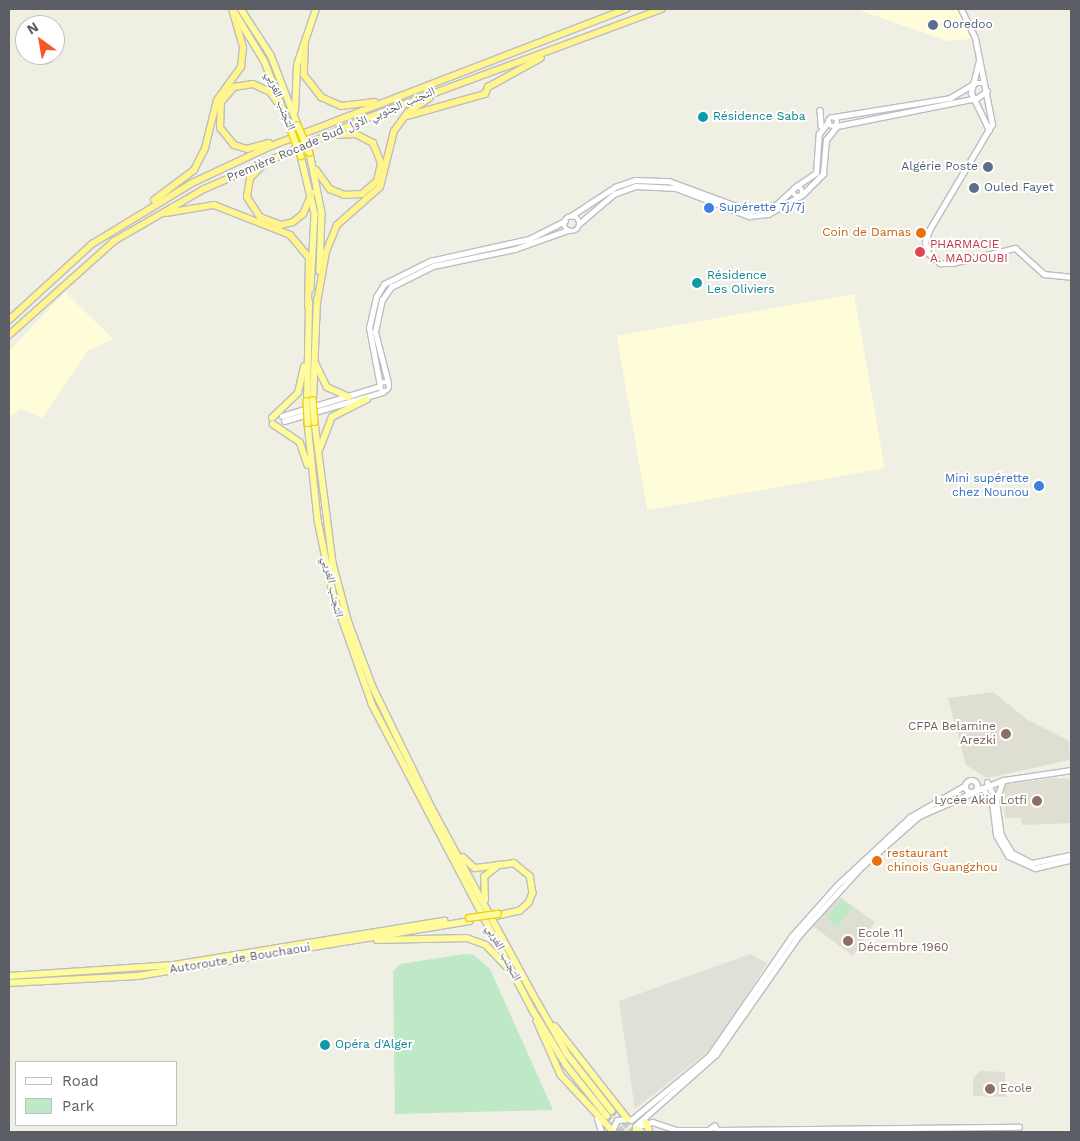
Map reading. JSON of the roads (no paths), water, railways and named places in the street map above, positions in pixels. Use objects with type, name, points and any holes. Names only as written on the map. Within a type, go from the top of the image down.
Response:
[{"type":"highway","name":"التجنب الغربي","points":[[232,9],[258,49],[301,156],[312,193],[316,245],[308,306],[307,345],[313,482],[337,609],[365,688],[397,757],[534,1012],[567,1066],[607,1116]]},
{"type":"highway","points":[[92,244],[184,179],[200,161],[216,100],[241,67],[243,46],[232,9]]},
{"type":"highway","name":"التجنب الغربي","points":[[241,9],[271,56],[316,170],[322,213],[310,400]]},
{"type":"highway","points":[[298,125],[293,85],[305,40],[316,9]]},
{"type":"highway","name":"Première Rocade Sud التجنب الجنوبي الأول","points":[[9,320],[92,244],[194,182],[306,132],[626,9]]},
{"type":"highway","name":"Première Rocade Sud التجنب الجنوبي الأول","points":[[9,336],[74,273],[144,223],[275,156],[442,89],[555,50],[662,9]]},
{"type":"highway","points":[[305,40],[304,75],[321,97],[341,106],[374,102],[440,79]]},
{"type":"highway","points":[[402,119],[485,94],[488,87],[555,50]]},
{"type":"highway","points":[[284,113],[270,92],[248,83],[224,96],[217,119],[224,135],[239,148],[306,132]]},
{"type":"highway","points":[[317,303],[326,252],[337,225],[380,187],[389,145],[402,119],[442,89]]},
{"type":"highway","points":[[306,143],[355,134],[373,143],[381,158],[377,181],[358,195],[336,193],[316,170]]},
{"type":"highway","points":[[275,156],[250,178],[247,197],[256,213],[281,225],[293,222],[303,214],[312,193]]},
{"type":"highway","points":[[144,223],[185,207],[214,205],[282,232],[307,252],[308,306]]},
{"type":"highway","points":[[307,345],[300,389],[273,421],[302,445],[313,482]]},
{"type":"highway","points":[[314,349],[322,381],[349,397]]},
{"type":"highway","points":[[318,458],[329,420],[367,399]]},
{"type":"highway","name":"التجنب الغربي","points":[[311,423],[318,458],[327,527],[349,623],[388,721],[440,823],[497,916],[541,1007],[581,1073],[612,1111]]},
{"type":"highway","points":[[440,823],[472,867],[508,861],[530,876],[533,893],[529,903],[520,911],[469,920]]},
{"type":"highway","points":[[509,864],[526,874],[530,893],[518,909],[497,916],[482,882],[492,868],[509,864]]},
{"type":"highway","name":"Autoroute de Bouchaoui","points":[[9,983],[138,976],[469,920]]},
{"type":"highway","name":"Autoroute de Bouchaoui","points":[[9,976],[156,967],[469,920]]},
{"type":"highway","points":[[333,944],[467,938],[499,956],[525,995]]},
{"type":"highway","points":[[541,1007],[629,1119]]},
{"type":"highway","points":[[534,1012],[561,1075],[610,1131]]},
{"type":"highway","points":[[646,1122],[650,1132]]},
{"type":"main road","points":[[961,9],[979,57],[988,91],[989,131],[929,230],[925,242],[928,252],[940,263],[952,263],[1016,248],[1044,274],[1071,277]]},
{"type":"main road","points":[[979,57],[972,84],[974,98],[989,131]]},
{"type":"main road","points":[[610,1131],[617,1120],[629,1119],[709,1056],[791,937],[837,885],[910,817],[974,781],[988,783],[1070,770]]},
{"type":"main road","points":[[996,800],[1004,780]]},
{"type":"main road","points":[[973,792],[974,781]]},
{"type":"main road","points":[[988,783],[996,800],[998,827],[1012,853],[1040,863],[1071,855]]},
{"type":"main road","points":[[629,1119],[637,1129],[716,1054],[799,936],[862,866],[918,816],[982,788],[988,783]]},
{"type":"main road","points":[[964,786],[973,792]]},
{"type":"main road","points":[[982,788],[992,802],[996,836],[1008,856],[1035,868],[1071,860]]},
{"type":"main road","points":[[597,1118],[601,1132]]},
{"type":"street","points":[[821,127],[834,117],[950,98],[972,84],[986,83]]},
{"type":"street","points":[[388,383],[273,421],[278,426],[283,418],[367,399],[390,389],[375,332],[382,300],[391,287],[433,266],[515,249],[568,230],[576,230],[580,223],[614,194],[636,186],[662,185],[749,216],[768,214],[801,196],[823,174],[826,140],[836,127],[974,98],[988,91]]},
{"type":"street","points":[[383,392],[380,386],[369,328],[376,296],[384,284],[430,261],[523,240],[565,221],[615,187],[635,180],[669,181],[750,211],[776,205],[816,173],[821,127],[820,110]]},
{"type":"street","points":[[834,117],[836,127]]},
{"type":"street","points":[[828,122],[836,127]]},
{"type":"street","points":[[795,188],[801,188],[801,196]]},
{"type":"street","points":[[571,216],[580,223]]},
{"type":"street","points":[[565,221],[568,230]]},
{"type":"street","points":[[637,1129],[646,1122],[661,1126],[707,1131],[714,1126],[719,1131],[1019,1126]]},
{"type":"street","points":[[661,1126],[671,1132]]},
{"type":"tunnel","points":[[612,1111],[633,1132]]},
{"type":"tunnel","points":[[607,1116],[623,1132]]},
{"type":"place","name":"Ooredoo","points":[[933,25]]},
{"type":"place","name":"Résidence Saba","points":[[703,117]]},
{"type":"place","name":"Algérie Poste","points":[[988,167]]},
{"type":"place","name":"Ouled Fayet","points":[[974,188]]},
{"type":"place","name":"Supérette 7j/7j","points":[[709,208]]},
{"type":"place","name":"Coin de Damas","points":[[921,233]]},
{"type":"place","name":"PHARMACIE A. MADJOUBI","points":[[920,252]]},
{"type":"place","name":"Résidence Les Oliviers","points":[[697,283]]},
{"type":"place","name":"Mini supérette chez Nounou","points":[[1039,486]]},
{"type":"place","name":"CFPA Belamine Arezki","points":[[1006,734]]},
{"type":"place","name":"Lycée Akid Lotfi","points":[[1037,801]]},
{"type":"place","name":"restaurant chinois Guangzhou","points":[[877,861]]},
{"type":"place","name":"Ecole 11 Décembre 1960","points":[[848,941]]},
{"type":"place","name":"Opéra d'Alger","points":[[325,1045]]},
{"type":"place","name":"Ecole","points":[[990,1089]]}]
